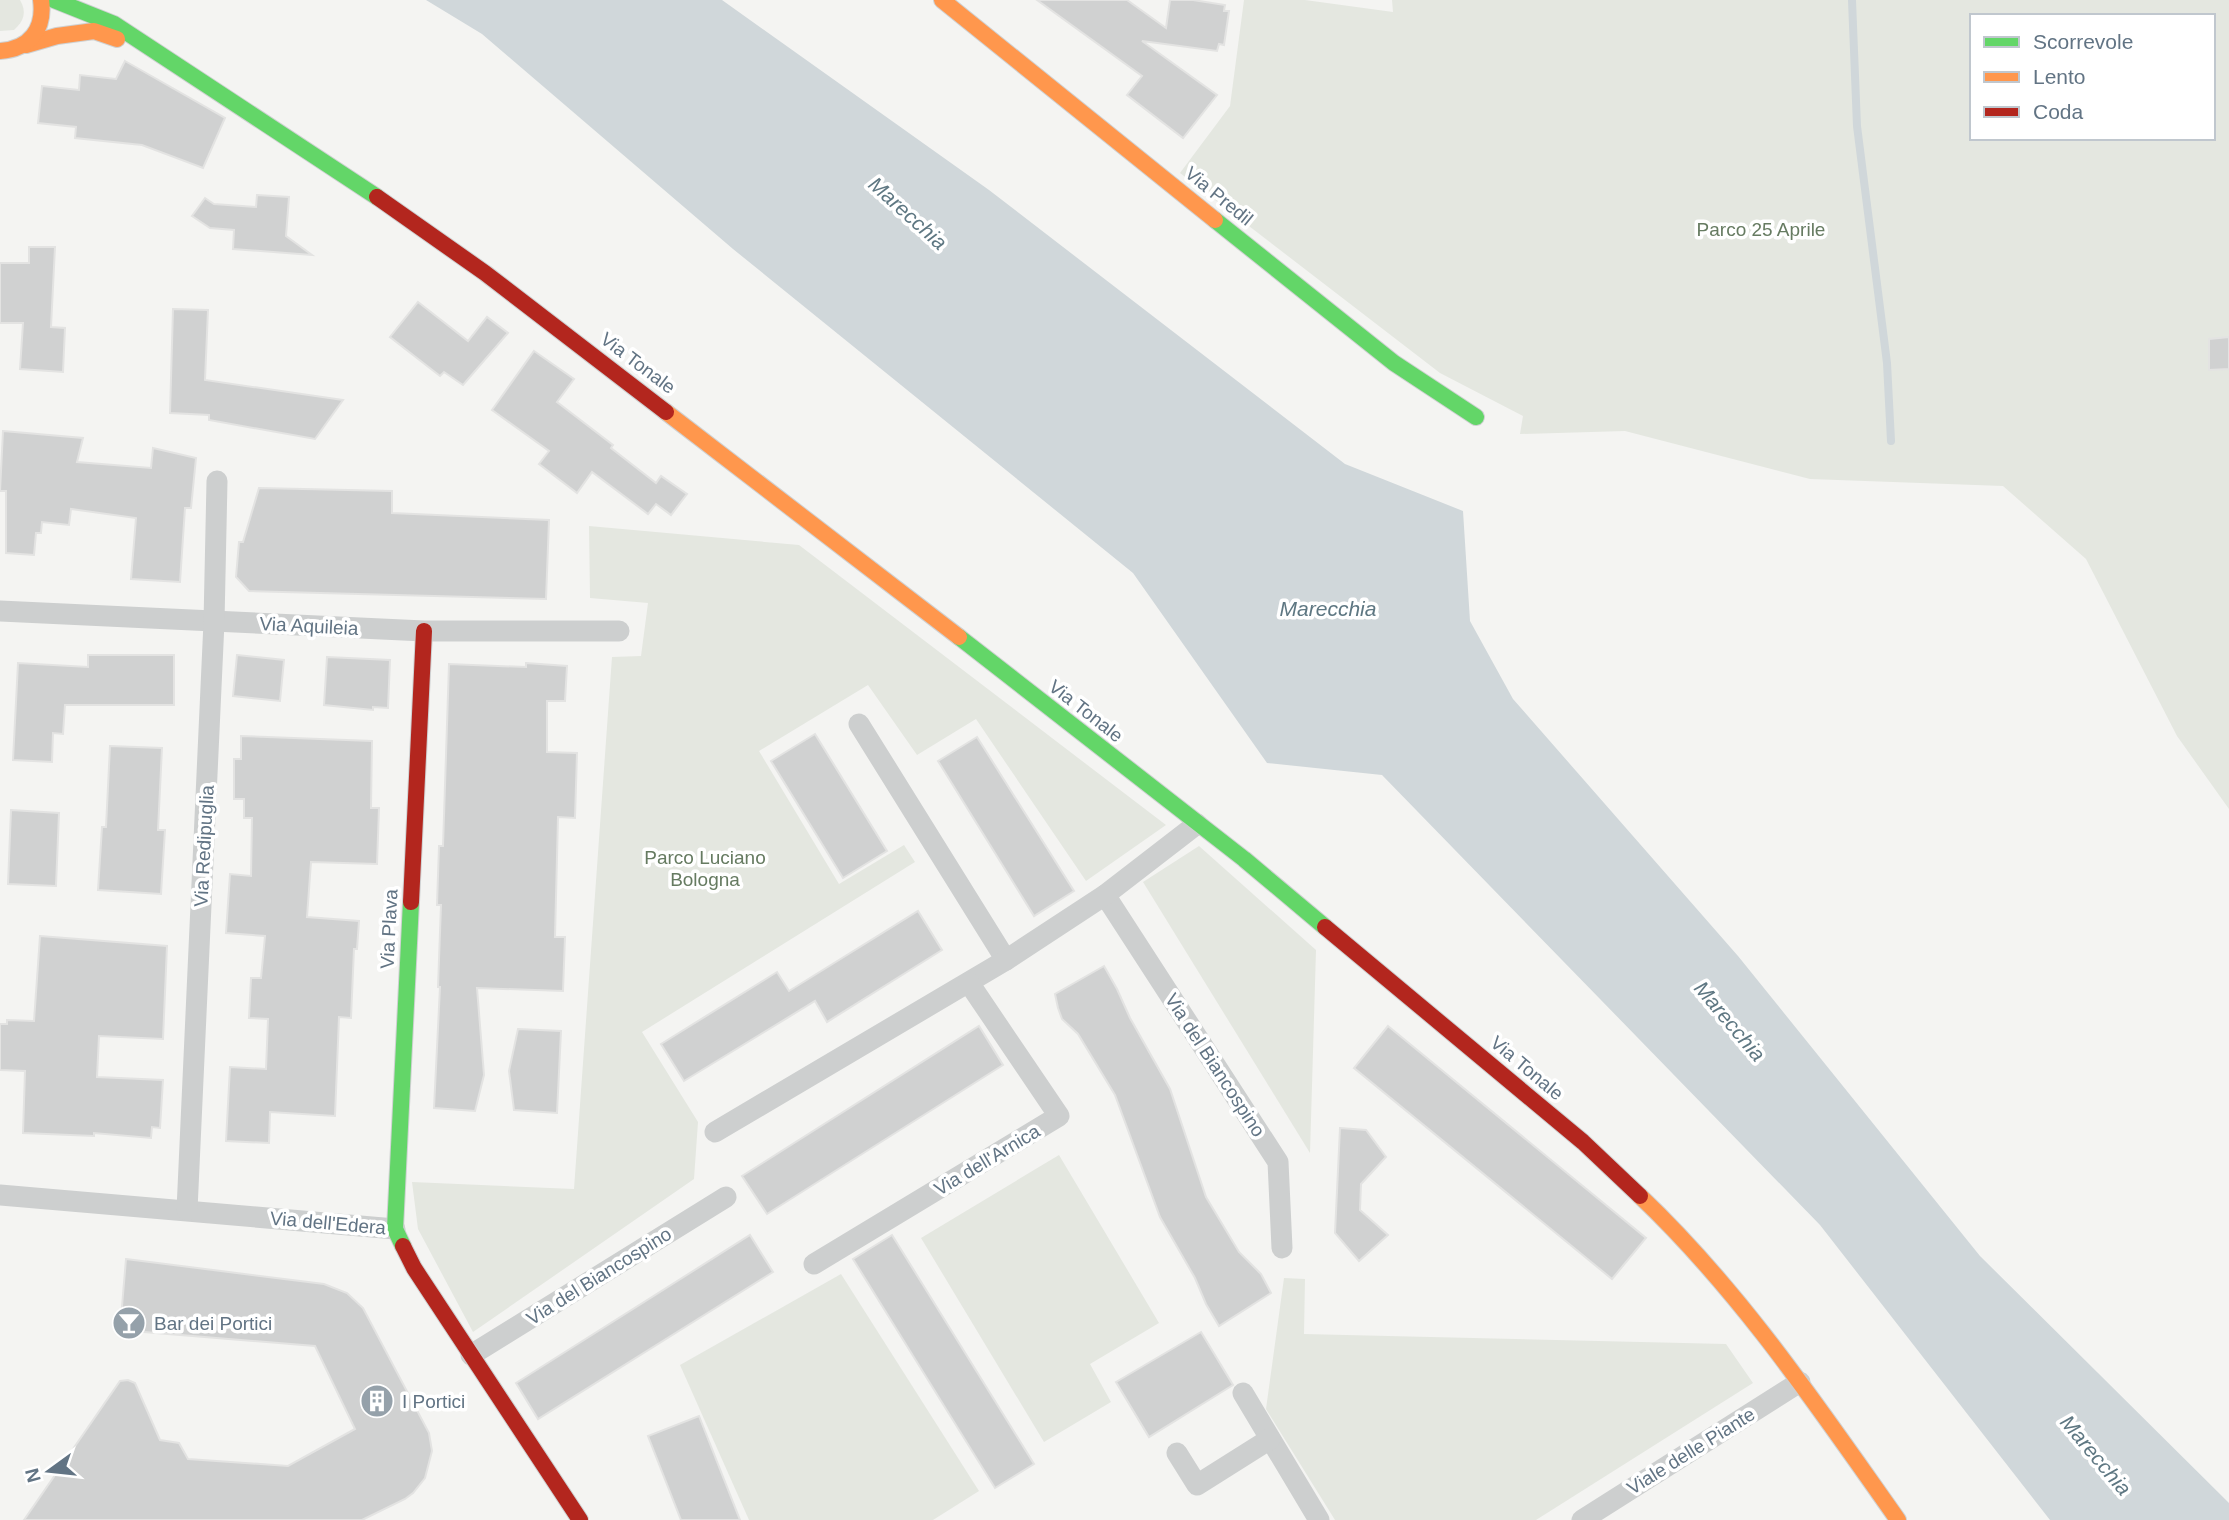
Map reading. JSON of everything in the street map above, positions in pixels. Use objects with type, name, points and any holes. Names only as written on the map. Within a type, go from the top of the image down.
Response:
[{"type":"street","points":[[0,70],[13,49],[34,37],[41,26],[41,0]]},
{"type":"street","name":"Via Tonale","points":[[54,0],[114,24],[363,187],[485,272],[1244,859],[1583,1142],[1681,1236],[1755,1322],[1898,1520]]},
{"type":"street","name":"Via Predil","points":[[942,0],[1394,363],[1476,417]]},
{"type":"street","name":"Via Tonale","points":[[13,49],[57,36],[94,31],[116,39],[147,45]]},
{"type":"street","name":"Via Redipuglia","points":[[187,1210],[214,622],[217,481]]},
{"type":"street","name":"Via Aquileia","points":[[0,611],[424,631],[619,631]]},
{"type":"street","name":"Via Plava","points":[[395,1229],[424,631]]},
{"type":"street","points":[[859,724],[1006,960]]},
{"type":"street","points":[[715,1132],[1006,960],[1105,895],[1197,824]]},
{"type":"street","name":"Via del Biancospino","points":[[1105,895],[1278,1162],[1282,1248]]},
{"type":"street","name":"Via dell'Arnica","points":[[814,1264],[1059,1116],[969,983]]},
{"type":"street","name":"Via dell'Edera","points":[[0,1195],[395,1229],[414,1268],[580,1520]]},
{"type":"street","name":"Via del Biancospino","points":[[471,1355],[726,1197]]},
{"type":"street","name":"Viale delle Piante","points":[[1582,1520],[1800,1382]]},
{"type":"street","points":[[1243,1393],[1320,1520]]},
{"type":"street","points":[[1177,1453],[1197,1485],[1270,1439]]},
{"type":"green space","points":[[0,0],[20,0],[22,4],[23,16],[14,30],[0,31]]},
{"type":"green space","name":"Parco 25 Aprile","points":[[1244,0],[1305,0],[1393,12],[1392,0],[2229,0],[2229,809],[2177,736],[2086,559],[2003,486],[1810,479],[1625,431],[1520,434],[1523,416],[1440,373],[1180,173],[1230,106]]},
{"type":"green space","name":"Parco Luciano Bologna","points":[[589,526],[799,545],[1166,825],[1086,881],[976,719],[917,755],[868,685],[759,751],[839,884],[904,845],[915,862],[642,1032],[698,1122],[694,1179],[473,1332],[418,1229],[412,1182],[574,1189],[612,657],[641,656],[648,603],[590,598]]},
{"type":"green space","points":[[1199,846],[1316,950],[1310,1153],[1143,882]]},
{"type":"green space","points":[[1059,1155],[1159,1323],[1090,1364],[1111,1402],[1044,1442],[921,1238]]},
{"type":"green space","points":[[841,1274],[979,1491],[933,1520],[749,1520],[680,1365]]},
{"type":"green space","points":[[1284,1278],[1305,1279],[1304,1334],[1726,1344],[1753,1383],[1536,1520],[1335,1520],[1266,1409]]},
{"type":"water","name":"Marecchia","points":[[426,0],[722,0],[989,190],[1345,464],[1463,511],[1470,621],[1513,699],[1738,956],[1980,1256],[2229,1503],[2229,1520],[2050,1520],[1820,1225],[1382,775],[1267,763],[1133,573],[733,249],[482,34]]},
{"type":"building","points":[[1037,0],[1127,0],[1166,28],[1170,0],[1225,5],[1224,11],[1229,11],[1224,45],[1219,44],[1217,51],[1142,41],[1217,95],[1183,138],[1127,95],[1142,76]]},
{"type":"building","points":[[125,61],[225,118],[203,168],[142,145],[75,138],[76,127],[38,123],[42,86],[79,90],[80,75],[116,79]]},
{"type":"building","points":[[257,195],[289,197],[286,236],[312,255],[233,249],[234,230],[210,228],[192,216],[205,198],[214,204],[256,207]]},
{"type":"building","points":[[29,247],[55,247],[51,327],[65,328],[63,372],[20,369],[23,323],[0,323],[0,263],[29,263]]},
{"type":"building","points":[[418,302],[468,341],[487,317],[508,333],[463,385],[444,372],[440,376],[390,337]]},
{"type":"building","points":[[173,309],[208,310],[205,380],[343,400],[315,439],[209,420],[209,415],[170,413]]},
{"type":"building","points":[[2229,337],[2229,369],[2209,370],[2209,339]]},
{"type":"building","points":[[534,351],[574,379],[557,402],[613,445],[611,448],[656,483],[661,476],[687,494],[671,515],[656,504],[648,514],[592,472],[577,493],[539,464],[549,451],[492,410]]},
{"type":"building","points":[[3,431],[83,438],[77,462],[151,468],[153,448],[196,458],[191,508],[185,508],[180,582],[131,579],[136,518],[71,509],[69,525],[42,522],[41,533],[36,533],[34,555],[6,553],[6,491],[0,491]]},
{"type":"building","points":[[259,488],[392,491],[392,513],[549,520],[546,599],[249,591],[236,577],[239,542],[243,542]]},
{"type":"building","points":[[88,655],[174,655],[174,705],[65,705],[63,734],[53,733],[52,762],[13,760],[18,663],[88,667]]},
{"type":"building","points":[[237,655],[284,660],[280,701],[233,696]]},
{"type":"building","points":[[327,657],[390,660],[388,708],[373,707],[373,710],[324,705]]},
{"type":"building","points":[[526,663],[567,666],[565,701],[547,701],[547,752],[577,753],[575,818],[558,817],[555,937],[565,937],[563,991],[477,988],[484,1075],[475,1111],[434,1108],[440,987],[441,905],[437,905],[439,846],[443,846],[449,664],[526,667]]},
{"type":"building","points":[[815,734],[887,851],[843,878],[771,761]]},
{"type":"building","points":[[241,736],[372,741],[371,808],[379,808],[377,864],[311,862],[307,917],[359,921],[357,949],[354,949],[351,1018],[339,1017],[335,1116],[270,1112],[269,1143],[226,1141],[230,1067],[266,1069],[268,1019],[249,1018],[251,978],[261,978],[265,936],[226,933],[230,874],[251,876],[252,818],[244,818],[244,799],[234,799],[234,759],[241,759]]},
{"type":"building","points":[[977,737],[1074,891],[1034,916],[938,761]]},
{"type":"building","points":[[110,746],[162,748],[158,830],[165,830],[161,894],[98,890],[102,827],[106,827]]},
{"type":"building","points":[[11,810],[59,813],[56,886],[8,884]]},
{"type":"building","points":[[918,911],[942,950],[827,1022],[815,1001],[684,1081],[661,1044],[777,972],[789,991]]},
{"type":"building","points":[[40,936],[167,946],[163,1039],[99,1036],[97,1077],[163,1080],[160,1128],[152,1127],[151,1138],[94,1133],[94,1136],[23,1133],[25,1071],[0,1070],[0,1024],[7,1024],[7,1020],[34,1021]]},
{"type":"building","points":[[1104,966],[1170,1089],[1206,1197],[1239,1252],[1261,1274],[1271,1293],[1219,1326],[1160,1217],[1115,1095],[1078,1034],[1062,1019],[1058,1008],[1055,994]]},
{"type":"building","points":[[979,1026],[1003,1065],[767,1214],[742,1176]]},
{"type":"building","points":[[1388,1026],[1646,1238],[1612,1279],[1354,1068]]},
{"type":"building","points":[[518,1029],[561,1031],[557,1113],[514,1110],[509,1071]]},
{"type":"building","points":[[1340,1128],[1366,1130],[1386,1157],[1361,1184],[1360,1210],[1388,1235],[1359,1261],[1335,1233]]},
{"type":"building","points":[[750,1235],[773,1272],[538,1419],[516,1383]]},
{"type":"building","points":[[892,1235],[1034,1464],[995,1488],[853,1259]]},
{"type":"building","name":"I Portici","points":[[126,1259],[324,1284],[347,1293],[363,1308],[429,1433],[432,1451],[425,1478],[405,1499],[362,1520],[24,1520],[120,1381],[135,1383],[160,1440],[179,1443],[188,1459],[288,1466],[355,1429],[315,1346],[120,1330]]},
{"type":"building","points":[[1201,1332],[1233,1385],[1149,1437],[1116,1382]]},
{"type":"building","points":[[699,1416],[740,1520],[681,1520],[648,1436]]},
{"type":"waterway","points":[[1852,0],[1857,126],[1887,363],[1891,441]]},
{"type":"traffic: fast","points":[[54,0],[114,24],[377,197]]},
{"type":"traffic: fast","points":[[1215,220],[1394,363],[1476,417]]},
{"type":"traffic: fast","points":[[959,637],[1244,859],[1325,927]]},
{"type":"traffic: fast","points":[[403,1246],[395,1229],[411,902]]},
{"type":"traffic: slow","points":[[0,51],[20,46],[33,36],[41,20],[41,0]]},
{"type":"traffic: slow","points":[[942,0],[1215,220]]},
{"type":"traffic: slow","points":[[26,45],[57,36],[94,31],[117,39]]},
{"type":"traffic: slow","points":[[666,412],[959,637]]},
{"type":"traffic: slow","points":[[1640,1196],[1712,1271],[1745,1311],[1808,1393],[1898,1520]]},
{"type":"traffic: jam","points":[[377,197],[485,273],[666,412]]},
{"type":"traffic: jam","points":[[411,902],[424,631]]},
{"type":"traffic: jam","points":[[1325,927],[1583,1142],[1640,1196]]},
{"type":"traffic: jam","points":[[403,1246],[414,1268],[580,1520]]},
{"type":"place","name":"Bar dei Portici","points":[[129,1323]]},
{"type":"place","name":"I Portici","points":[[377,1401]]}]
